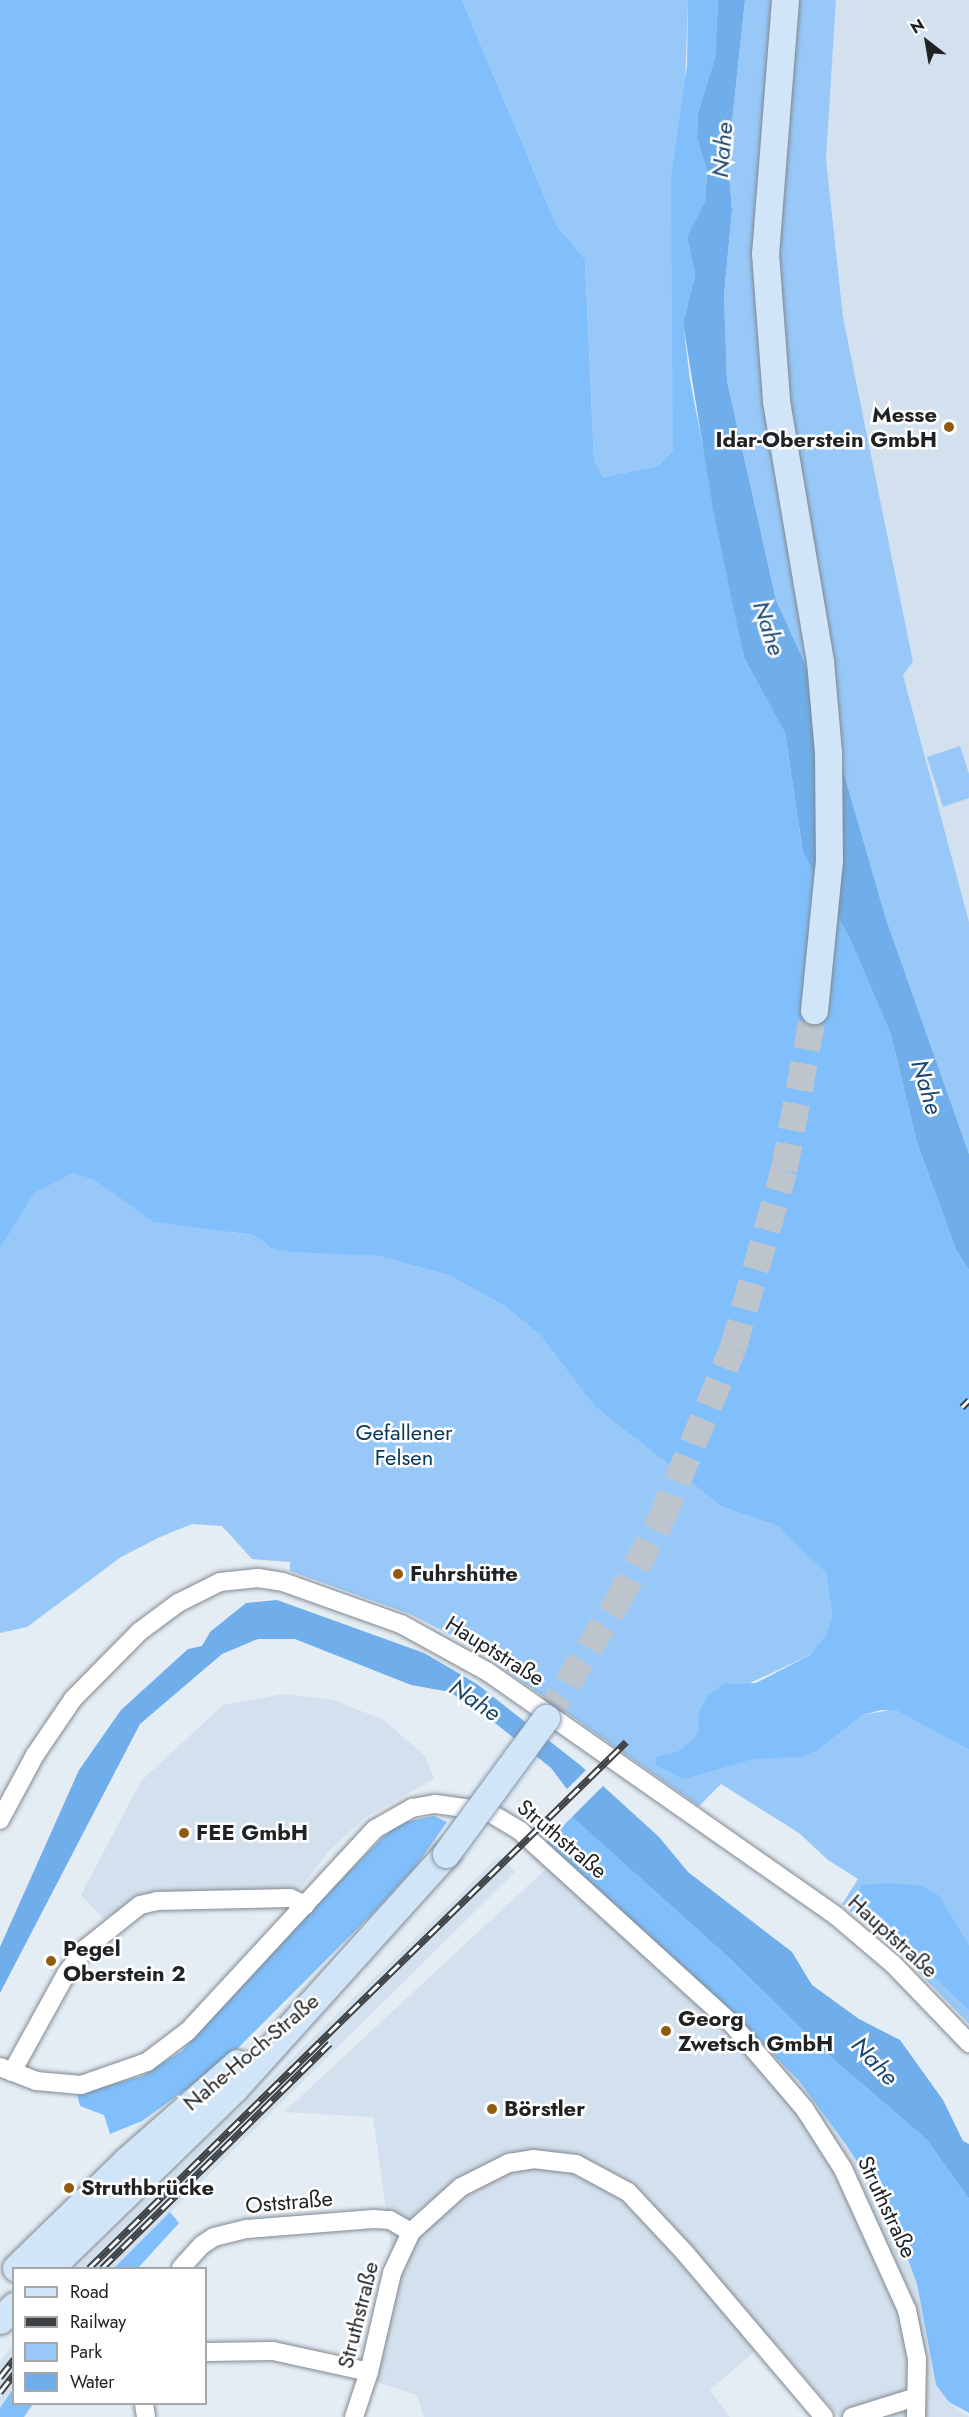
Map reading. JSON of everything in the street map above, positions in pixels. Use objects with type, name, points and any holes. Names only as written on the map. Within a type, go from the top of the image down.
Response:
[{"type":"main road","points":[[785,0],[765,253],[768,328],[776,401],[808,587],[828,752],[829,860],[823,944],[814,1010]]},
{"type":"main road","points":[[330,1986],[446,1854],[546,1718]]},
{"type":"main road","name":"Nahe-Hoch-Straße","points":[[51,2267],[236,2088],[330,1986]]},
{"type":"main road","name":"Nahe-Hoch-Straße","points":[[18,2267],[148,2141],[330,1986]]},
{"type":"main road","name":"Nahe-Hoch-Straße","points":[[0,2286],[12,2273]]},
{"type":"main road","points":[[0,2320],[12,2308]]},
{"type":"street","points":[[779,62],[794,0]]},
{"type":"street","name":"Hauptstraße","points":[[0,1820],[35,1755],[73,1699],[139,1632],[178,1603],[220,1582],[258,1578],[283,1582],[401,1624],[488,1672],[836,1915],[892,1964],[969,2043]]},
{"type":"street","name":"Struthstraße","points":[[6,2069],[36,2081],[81,2085],[147,2062],[188,2031],[375,1828],[412,1808],[466,1805],[487,1810],[520,1831],[732,2024],[811,2117],[843,2169],[907,2310],[915,2337],[916,2417]]},
{"type":"street","points":[[6,2069],[66,1974],[108,1928],[140,1905],[157,1901],[290,1898],[305,1905]]},
{"type":"street","name":"Struthstraße","points":[[354,2417],[369,2372],[392,2273],[411,2232],[461,2187],[509,2163],[555,2160],[594,2171],[627,2192],[656,2220],[825,2417]]},
{"type":"street","name":"Oststraße","points":[[182,2267],[208,2241],[248,2229],[374,2219],[390,2220],[411,2232]]},
{"type":"street","points":[[207,2352],[273,2352],[369,2372]]},
{"type":"street","points":[[852,2417],[916,2397]]},
{"type":"shaded area","points":[[0,0],[462,0],[557,226],[585,259],[594,460],[603,477],[658,466],[673,450],[671,179],[687,66],[688,0],[718,0],[715,57],[698,113],[697,138],[707,172],[705,201],[687,236],[695,275],[683,323],[690,380],[744,658],[785,733],[803,853],[850,939],[891,1035],[917,1143],[956,1250],[969,1270],[969,1750],[896,1710],[881,1710],[863,1715],[818,1750],[800,1757],[753,1759],[684,1779],[656,1765],[656,1757],[677,1752],[691,1742],[698,1732],[699,1712],[708,1695],[724,1684],[756,1683],[810,1655],[827,1634],[832,1614],[826,1573],[778,1526],[722,1507],[594,1406],[541,1336],[505,1306],[448,1275],[378,1256],[295,1252],[271,1248],[254,1235],[154,1222],[93,1179],[73,1173],[34,1193],[0,1248]]},
{"type":"shaded area","points":[[836,0],[969,0],[969,922],[903,675],[913,662],[843,317],[826,159]]},
{"type":"shaded area","points":[[284,1694],[333,1700],[384,1720],[425,1756],[434,1779],[363,1819],[328,1852],[297,1893],[142,1898],[104,1919],[81,1895],[141,1781],[223,1705]]},
{"type":"shaded area","points":[[434,1816],[447,1822],[416,1866],[374,1912],[224,2062],[142,2121],[110,2134],[104,2115],[80,2106],[77,2094],[142,2076],[182,2051],[259,1963],[382,1838],[399,1823]]},
{"type":"shaded area","points":[[572,1817],[727,1956],[824,2051],[927,2140],[969,2199],[969,2413],[949,2402],[936,2385],[917,2284],[893,2218],[847,2146],[799,2081],[749,2030],[543,1845]]},
{"type":"shaded area","points":[[543,1845],[749,2030],[799,2081],[847,2146],[893,2218],[917,2284],[936,2385],[949,2402],[969,2417],[839,2417],[770,2338],[710,2390],[730,2417],[424,2417],[417,2395],[374,2381],[397,2287],[373,2117],[284,2112],[545,1870],[531,1857]]},
{"type":"shaded area","points":[[499,1856],[515,1872],[115,2267],[78,2267]]},
{"type":"shaded area","points":[[889,1883],[922,1886],[939,1896],[969,1946],[969,2010],[859,1906],[855,1898],[862,1885]]},
{"type":"shaded area","points":[[170,2212],[179,2223],[139,2267],[115,2267]]},
{"type":"shaded area","points":[[12,2345],[12,2390],[0,2408],[0,2362]]},
{"type":"shaded area","points":[[12,2390],[12,2405],[32,2405],[24,2417],[0,2417],[0,2408]]},
{"type":"green space","points":[[462,0],[688,0],[673,450],[658,466],[603,477],[594,460],[585,259],[557,226]]},
{"type":"green space","points":[[745,0],[836,0],[826,159],[843,317],[913,662],[903,675],[969,922],[969,1154],[886,919],[825,708],[776,600],[727,381],[724,295],[732,210],[728,160]]},
{"type":"green space","points":[[960,746],[969,774],[969,798],[943,807],[927,757]]},
{"type":"green space","name":"Gefallener Felsen","points":[[29,1144],[231,1232],[254,1235],[271,1248],[378,1256],[448,1275],[505,1306],[541,1336],[594,1406],[722,1507],[778,1526],[794,1540],[826,1573],[832,1613],[828,1634],[810,1655],[750,1683],[818,1750],[863,1715],[895,1709],[969,1750],[969,2024],[902,1955],[842,1904],[858,1879],[828,1860],[799,1833],[721,1784],[699,1806],[470,1645],[410,1614],[290,1571],[290,1562],[252,1559],[222,1526],[192,1524],[160,1537],[121,1557],[27,1627],[0,1633],[0,1172]]},
{"type":"water","name":"Nahe","points":[[718,0],[745,0],[728,160],[732,210],[724,295],[727,381],[776,600],[825,708],[886,919],[969,1154],[969,1270],[956,1250],[917,1143],[891,1035],[850,939],[803,853],[785,733],[744,658],[713,509],[683,323],[695,275],[687,236],[705,201],[707,172],[697,138],[698,113],[715,57]]},
{"type":"water","name":"Nahe","points":[[277,1600],[424,1653],[477,1684],[580,1765],[659,1837],[688,1872],[792,1952],[812,1985],[859,2019],[900,2040],[943,2100],[963,2141],[969,2144],[969,2199],[927,2140],[824,2051],[727,1956],[572,1817],[579,1805],[551,1768],[489,1718],[450,1692],[411,1685],[295,1639],[258,1639],[222,1654],[140,1724],[0,1993],[0,1947],[79,1770],[121,1710],[188,1649],[202,1646],[210,1632],[246,1603]]},
{"type":"pier","points":[[588,1768],[605,1784],[570,1819],[576,1805],[565,1791]]},
{"type":"tunnel","points":[[546,1718],[617,1602],[661,1519],[733,1348],[784,1170],[814,1010]]},
{"type":"railway","points":[[962,1407],[969,1400]]},
{"type":"railway","points":[[90,2267],[626,1742]]},
{"type":"railway","points":[[103,2267],[330,2043]]},
{"type":"railway","points":[[0,2377],[12,2362]]},
{"type":"railway","points":[[0,2392],[12,2377]]},
{"type":"place","name":"Messe Idar-Oberstein GmbH","points":[[949,427]]},
{"type":"place","name":"Fuhrshütte","points":[[398,1574]]},
{"type":"place","name":"FEE GmbH","points":[[184,1833]]},
{"type":"place","name":"Pegel Oberstein 2","points":[[51,1961]]},
{"type":"place","name":"Georg Zwetsch GmbH","points":[[666,2031]]},
{"type":"place","name":"Börstler","points":[[492,2109]]},
{"type":"place","name":"Struthbrücke","points":[[69,2188]]}]
